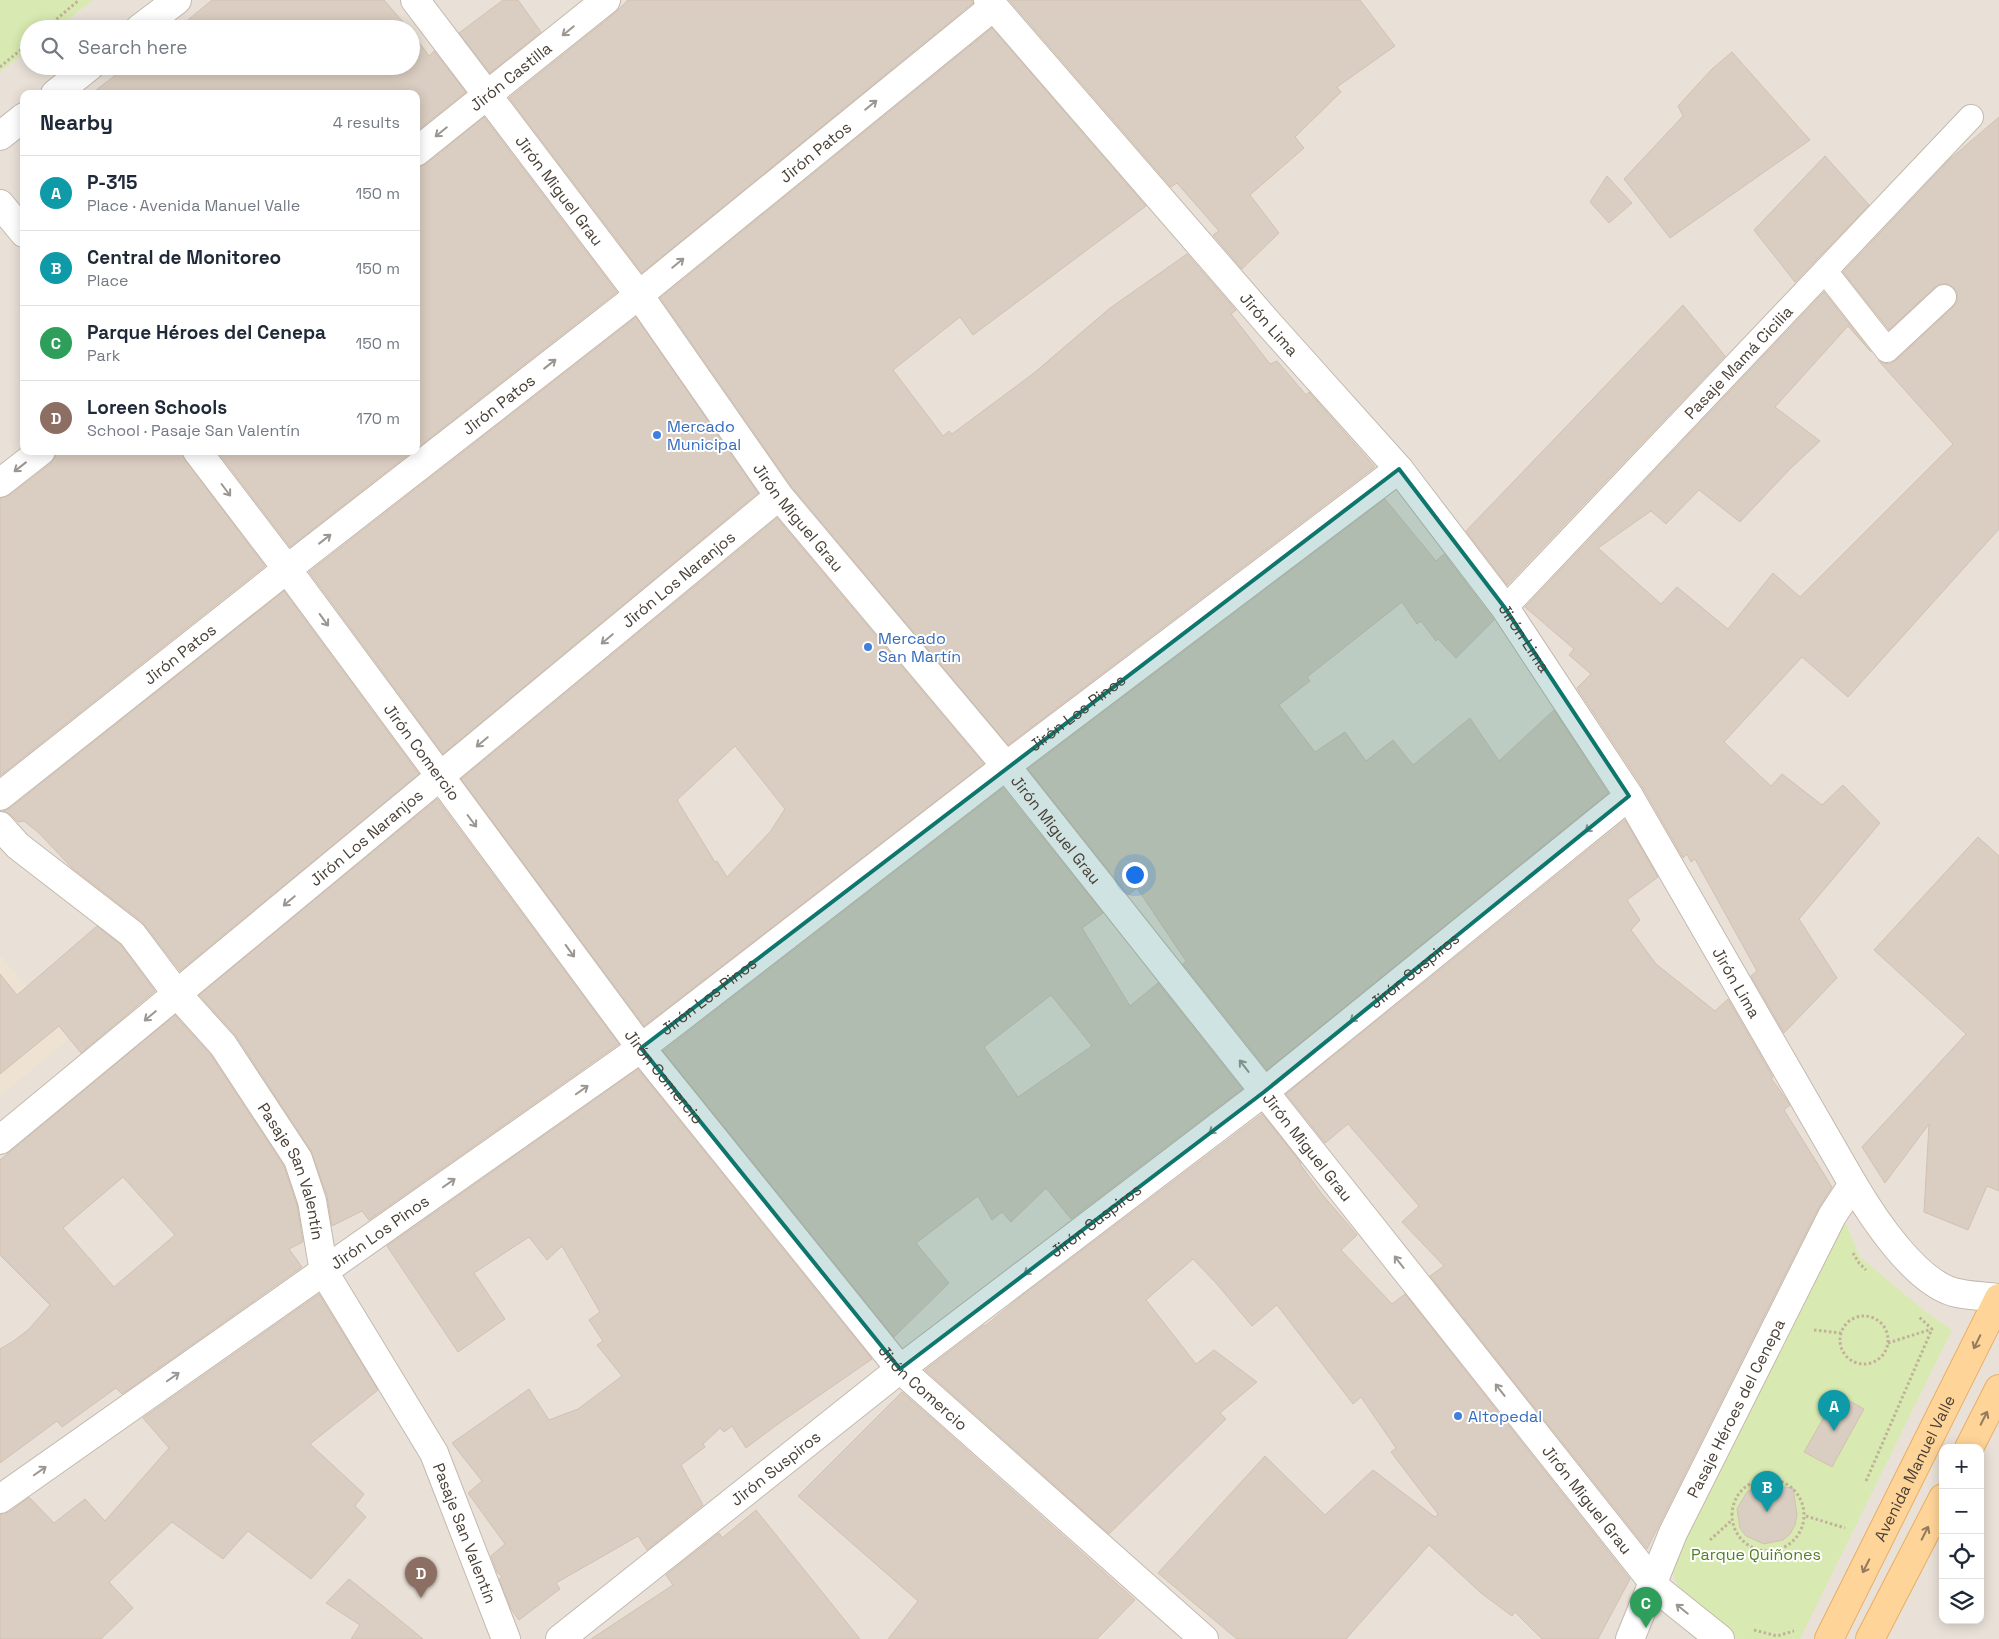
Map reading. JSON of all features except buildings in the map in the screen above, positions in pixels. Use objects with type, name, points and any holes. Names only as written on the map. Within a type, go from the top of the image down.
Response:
[{"type":"main road","name":"Avenida Manuel Valle","points":[[1829,1639],[1999,1298]]},
{"type":"main road","points":[[1971,1444],[1999,1389]]},
{"type":"main road","points":[[1870,1639],[1939,1506]]},
{"type":"street","points":[[151,20],[177,0]]},
{"type":"street","name":"Jirón Miguel Grau","points":[[415,0],[639,295],[779,496],[1006,766],[1653,1583],[1660,1591],[1720,1639]]},
{"type":"street","name":"Jirón Castilla","points":[[420,149],[606,0]]},
{"type":"street","name":"Jirón Patos","points":[[0,796],[287,569],[639,295],[990,3]]},
{"type":"street","name":"Jirón Lima","points":[[990,3],[1268,323],[1399,469],[1505,608],[1629,796],[1869,1212],[1901,1252],[1935,1283],[1954,1292],[1999,1298]]},
{"type":"street","points":[[60,90],[79,75]]},
{"type":"street","points":[[0,136],[20,120]]},
{"type":"street","points":[[0,204],[20,228]]},
{"type":"street","points":[[0,484],[36,455]]},
{"type":"street","name":"Jirón Comercio","points":[[200,455],[287,569],[641,1048],[900,1370],[1204,1639]]},
{"type":"street","name":"Jirón Los Pinos","points":[[0,1499],[641,1048],[1006,766],[1399,469]]},
{"type":"street","name":"Jirón Los Naranjos","points":[[0,1140],[779,496]]},
{"type":"street","name":"Jirón Suspiros","points":[[560,1639],[900,1370],[1264,1092],[1629,796]]},
{"type":"street","name":"Pasaje San Valentín","points":[[0,826],[18,846],[132,934],[177,994],[223,1045],[298,1159],[312,1201],[324,1272],[434,1452],[506,1639]]},
{"type":"street","name":"Pasaje Héroes del Cenepa","points":[[1630,1639],[1673,1533],[1832,1216],[1853,1184]]},
{"type":"lane","name":"Pasaje Mamá Cicilia","points":[[1505,608],[1971,117]]},
{"type":"lane","points":[[1825,271],[1887,350],[1944,297]]},
{"type":"path","points":[[56,20],[79,0]]},
{"type":"path","points":[[0,66],[20,50]]},
{"type":"path","points":[[1832,1216],[1859,1263],[1873,1276]]},
{"type":"path","points":[[1866,1316],[1880,1322],[1888,1335],[1888,1343],[1886,1351],[1874,1362],[1859,1363],[1852,1360],[1842,1348],[1841,1333],[1850,1320],[1866,1316]]},
{"type":"path","points":[[1918,1316],[1932,1329]]},
{"type":"path","points":[[1888,1343],[1932,1329]]},
{"type":"path","points":[[1865,1483],[1932,1329]]},
{"type":"path","points":[[1778,1480],[1788,1484],[1798,1493],[1804,1504],[1806,1516],[1803,1528],[1796,1539],[1787,1547],[1775,1552],[1763,1552],[1751,1548],[1735,1531],[1732,1520],[1732,1508],[1740,1492],[1754,1481],[1778,1480]]},
{"type":"path","points":[[1806,1516],[1845,1528],[1849,1519]]},
{"type":"path","points":[[1752,1630],[1777,1636],[1794,1632],[1798,1623]]},
{"type":"highlighted area","points":[[1399,469],[1505,608],[1629,796],[1264,1092],[900,1369],[641,1048]]},
{"type":"shaded area","points":[[0,0],[1999,0],[1999,1639],[0,1639]]},
{"type":"shaded area","points":[[0,955],[69,1039],[0,1096]]},
{"type":"green space","points":[[0,0],[93,0],[67,20],[20,20],[20,57],[0,72]]},
{"type":"green space","name":"Parque Quiñones","points":[[1842,1214],[1860,1257],[1927,1313],[1952,1330],[1800,1639],[1738,1639],[1717,1625],[1682,1596],[1670,1568]]},
{"type":"place","name":"Mercado Municipal","points":[[657,435]]},
{"type":"place","name":"Mercado San Martín","points":[[868,647]]},
{"type":"place","name":"Altopedal","points":[[1458,1416]]},
{"type":"place","name":"P-315","points":[[1834,1431]]},
{"type":"place","name":"Central de Monitoreo","points":[[1767,1512]]},
{"type":"place","name":"Loreen Schools","points":[[421,1598]]},
{"type":"place","name":"Parque Héroes del Cenepa","points":[[1646,1628]]}]
